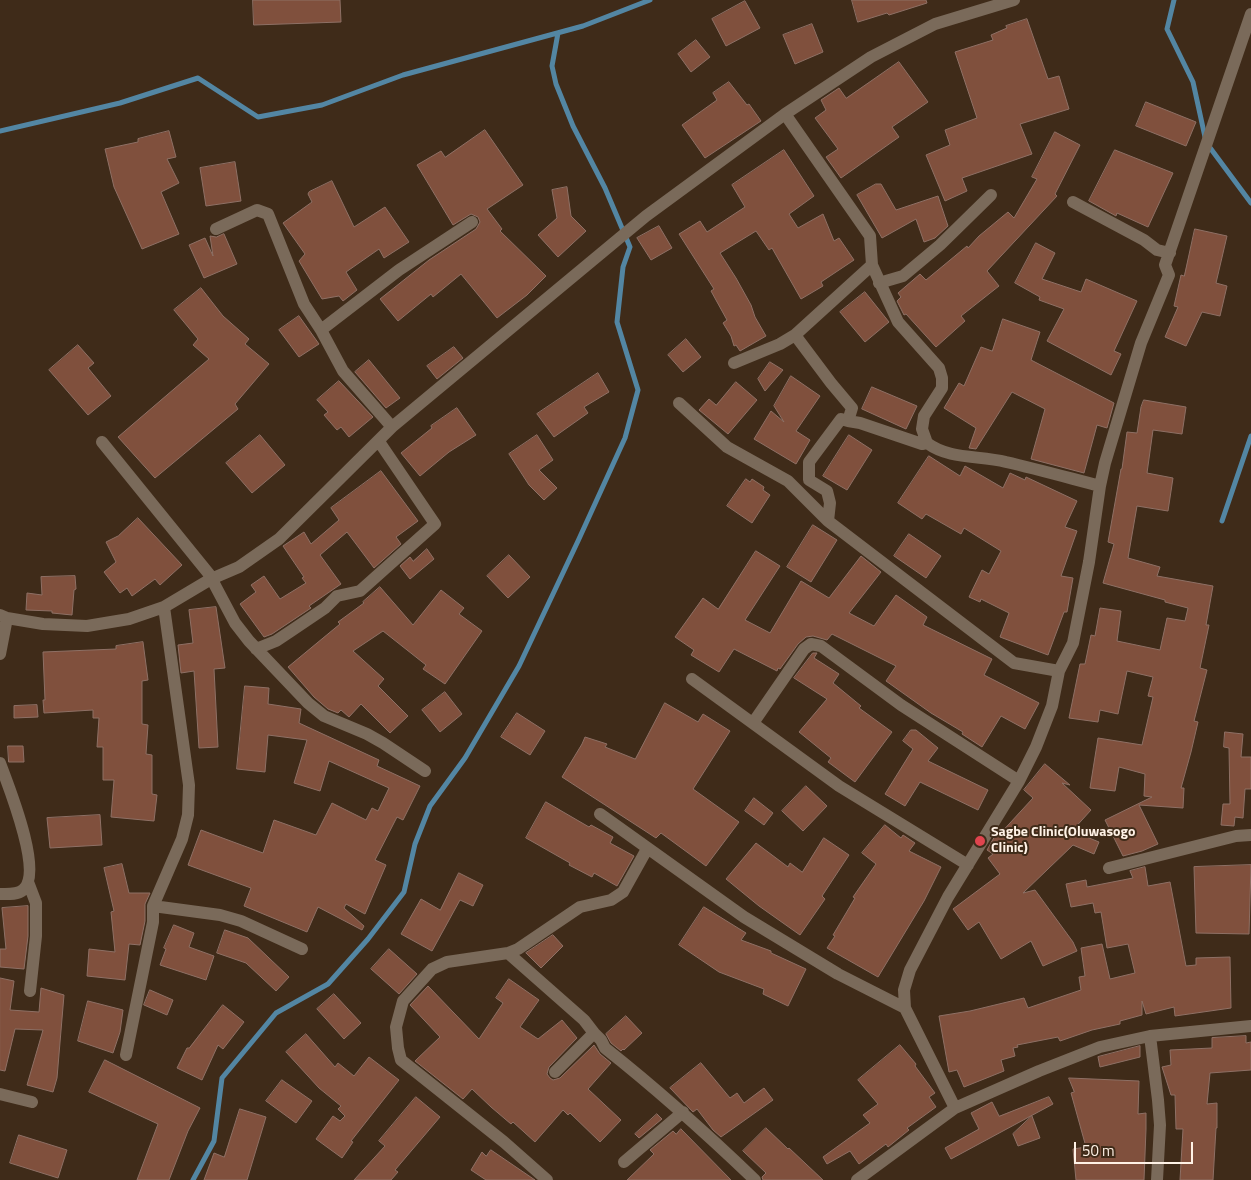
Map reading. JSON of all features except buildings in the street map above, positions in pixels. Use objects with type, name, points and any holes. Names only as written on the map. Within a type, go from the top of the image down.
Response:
[{"type":"street","points":[[0,654],[3,616],[43,624],[87,626],[129,619],[164,607],[211,579],[239,567],[279,538],[392,427],[646,216],[785,114],[871,57],[935,24],[1014,0]]},
{"type":"street","points":[[955,1108],[905,1008],[904,990],[910,970],[948,897],[1019,781],[1036,747],[1052,706],[1058,671],[1073,643],[1089,562],[1100,486],[1141,343],[1169,276],[1166,266],[1170,253],[1251,14]]},
{"type":"street","points":[[785,114],[870,236],[872,265],[898,322],[939,368],[942,388],[924,416],[922,429],[927,443],[936,450],[948,453],[1005,462],[1100,486]]},
{"type":"street","points":[[879,283],[903,276],[940,245],[991,195]]},
{"type":"street","points":[[1073,202],[1144,240],[1157,250],[1170,253]]},
{"type":"street","points":[[216,229],[257,210],[268,214],[304,304],[321,330],[343,371],[392,427]]},
{"type":"street","points":[[321,330],[399,270],[472,222]]},
{"type":"street","points":[[734,362],[780,344],[795,335],[872,265]]},
{"type":"street","points":[[795,335],[852,408],[848,422]]},
{"type":"street","points":[[679,403],[727,446],[788,481],[828,520],[1014,663],[1058,671]]},
{"type":"street","points":[[828,520],[830,503],[827,492],[809,480],[809,462],[841,419],[922,444],[927,443]]},
{"type":"street","points":[[102,442],[208,574],[235,623],[256,649],[308,703],[324,716],[383,742],[425,771]]},
{"type":"street","points":[[256,649],[276,641],[325,608],[336,596],[360,590],[435,524],[382,446],[377,442]]},
{"type":"street","points":[[126,1055],[153,922],[153,906],[182,839],[188,815],[189,785],[164,607]]},
{"type":"street","points":[[753,723],[804,649],[811,644],[821,646],[901,704],[1019,781]]},
{"type":"street","points":[[692,680],[839,786],[968,865]]},
{"type":"street","points":[[0,764],[22,827],[26,844],[28,882],[36,903],[36,936],[30,992]]},
{"type":"street","points":[[600,814],[744,918],[838,974],[905,1008]]},
{"type":"street","points":[[1109,868],[1236,836],[1251,835]]},
{"type":"street","points":[[547,1180],[504,1142],[401,1060],[396,1027],[403,1001],[432,969],[447,962],[508,953],[518,949],[580,907],[611,900],[624,892],[647,849]]},
{"type":"street","points":[[0,894],[13,894],[23,890],[28,882]]},
{"type":"street","points":[[153,906],[220,914],[241,921],[302,949]]},
{"type":"street","points":[[508,953],[584,1020],[601,1040],[604,1048],[658,1090],[755,1180]]},
{"type":"street","points":[[856,1180],[955,1108],[1100,1046],[1150,1036],[1251,1026]]},
{"type":"street","points":[[555,1072],[594,1033]]},
{"type":"street","points":[[1150,1036],[1160,1125],[1157,1180]]},
{"type":"street","points":[[0,1094],[32,1102]]},
{"type":"street","points":[[624,1162],[683,1112]]},
{"type":"waterway","points":[[0,131],[120,103],[198,78],[258,117],[322,105],[403,75],[583,26],[650,0]]},
{"type":"waterway","points":[[1174,0],[1167,29],[1193,82],[1205,137]]},
{"type":"waterway","points":[[193,1180],[214,1141],[222,1078],[276,1013],[328,984],[368,939],[404,892],[415,844],[430,806],[465,758],[519,666],[625,438],[638,390],[617,322],[623,267],[630,247],[605,188],[573,126],[556,84],[552,66],[558,33]]},
{"type":"waterway","points":[[1208,145],[1251,203]]},
{"type":"waterway","points":[[1222,521],[1251,436]]},
{"type":"place","name":"Sagbe Clinic(Oluwasogo Clinic)","points":[[980,841]]}]
